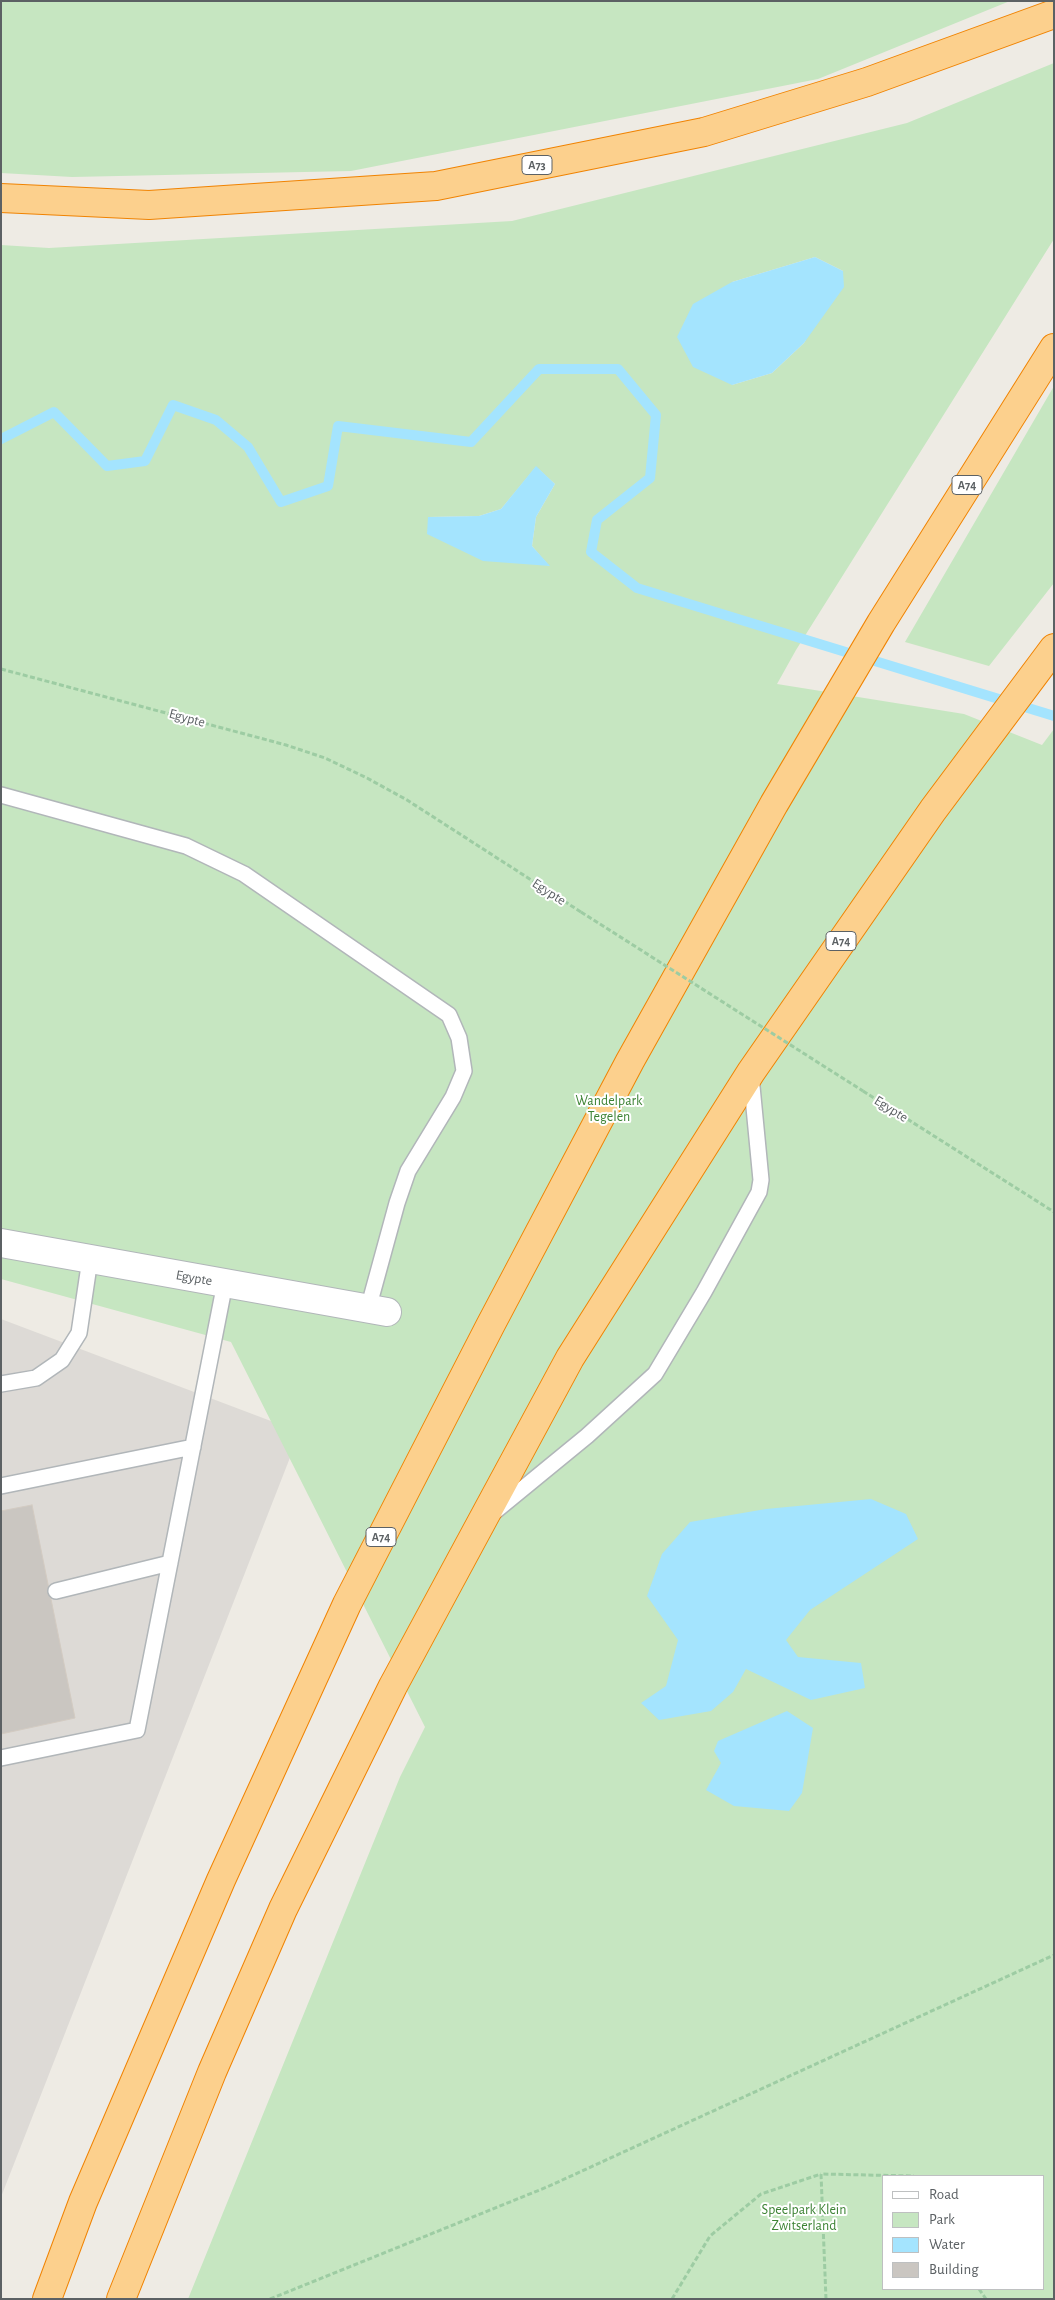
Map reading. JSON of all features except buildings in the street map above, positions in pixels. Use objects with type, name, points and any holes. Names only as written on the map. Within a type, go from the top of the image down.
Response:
[{"type":"highway","name":"A73","points":[[1,198],[149,205],[436,186],[704,132],[867,82],[1054,14]]},
{"type":"highway","name":"A74","points":[[47,2299],[83,2202],[213,1898],[347,1604],[490,1326],[630,1061],[774,804],[881,623],[1054,348]]},
{"type":"highway","name":"A74","points":[[120,2299],[208,2081],[283,1909],[393,1686],[478,1525],[570,1358],[751,1072],[933,810],[1054,648]]},
{"type":"street","name":"Egypte","points":[[1,1243],[377,1311]]},
{"type":"lane","points":[[1,795],[186,846],[244,874],[449,1015],[459,1038],[464,1071],[453,1097],[408,1171],[397,1203],[377,1311]]},
{"type":"lane","name":"A74","points":[[478,1525],[587,1436],[655,1374],[704,1292],[759,1192],[762,1180],[751,1072]]},
{"type":"lane","points":[[1,1384],[36,1378],[62,1360],[79,1333],[90,1259]]},
{"type":"lane","points":[[1,1758],[137,1730],[226,1284]]},
{"type":"lane","points":[[1,1486],[193,1447]]},
{"type":"lane","points":[[56,1591],[170,1563]]},
{"type":"path","name":"Egypte","points":[[1,669],[286,744],[325,758],[367,778],[407,800],[1054,1212]]},
{"type":"path","points":[[270,2299],[547,2187],[1054,1955]]},
{"type":"path","points":[[821,2174],[826,2299]]},
{"type":"path","points":[[672,2299],[710,2236],[761,2194],[821,2174],[882,2175]]},
{"type":"shaded area","points":[[1,1319],[300,1432],[1,2197]]},
{"type":"green space","points":[[1,1],[1010,1],[818,79],[351,171],[72,177],[1,173]]},
{"type":"green space","name":"Wandelpark Tegelen","points":[[1054,63],[1054,239],[796,650],[777,684],[964,714],[1042,745],[1054,729],[1054,2299],[188,2299],[400,1777],[425,1727],[231,1342],[1,1279],[1,245],[49,248],[512,221],[907,123]],"holes":[[[815,257],[843,271],[804,343],[772,373],[732,385],[732,282]],[[536,467],[555,484],[536,517],[532,546],[549,566],[429,517],[479,516],[501,509]]]},
{"type":"green space","points":[[1054,386],[1054,583],[989,666],[905,642]]},
{"type":"water","points":[[815,257],[843,271],[844,287],[804,343],[772,373],[732,385],[693,367],[677,337],[693,304],[732,282]]},
{"type":"water","points":[[536,466],[555,484],[536,517],[532,546],[550,566],[483,561],[427,534],[428,517],[479,516],[501,509]]},
{"type":"water","points":[[871,1499],[906,1514],[918,1539],[810,1610],[786,1640],[798,1657],[861,1663],[865,1688],[811,1700],[746,1669],[733,1692],[711,1711],[659,1720],[641,1703],[666,1686],[678,1640],[647,1596],[662,1554],[690,1522],[766,1509]]},
{"type":"water","points":[[787,1711],[813,1728],[802,1793],[789,1811],[734,1806],[706,1790],[721,1763],[714,1751],[718,1741]]},
{"type":"waterway","points":[[1,439],[54,412],[107,466],[145,461],[173,405],[216,420],[248,447],[281,502],[328,486],[338,426],[471,442],[539,369],[618,369],[656,415],[650,478],[597,520],[591,552],[637,588],[1054,716]]},
{"type":"park label","name":"Speelpark Klein Zwitserland","points":[[804,2218]]}]
